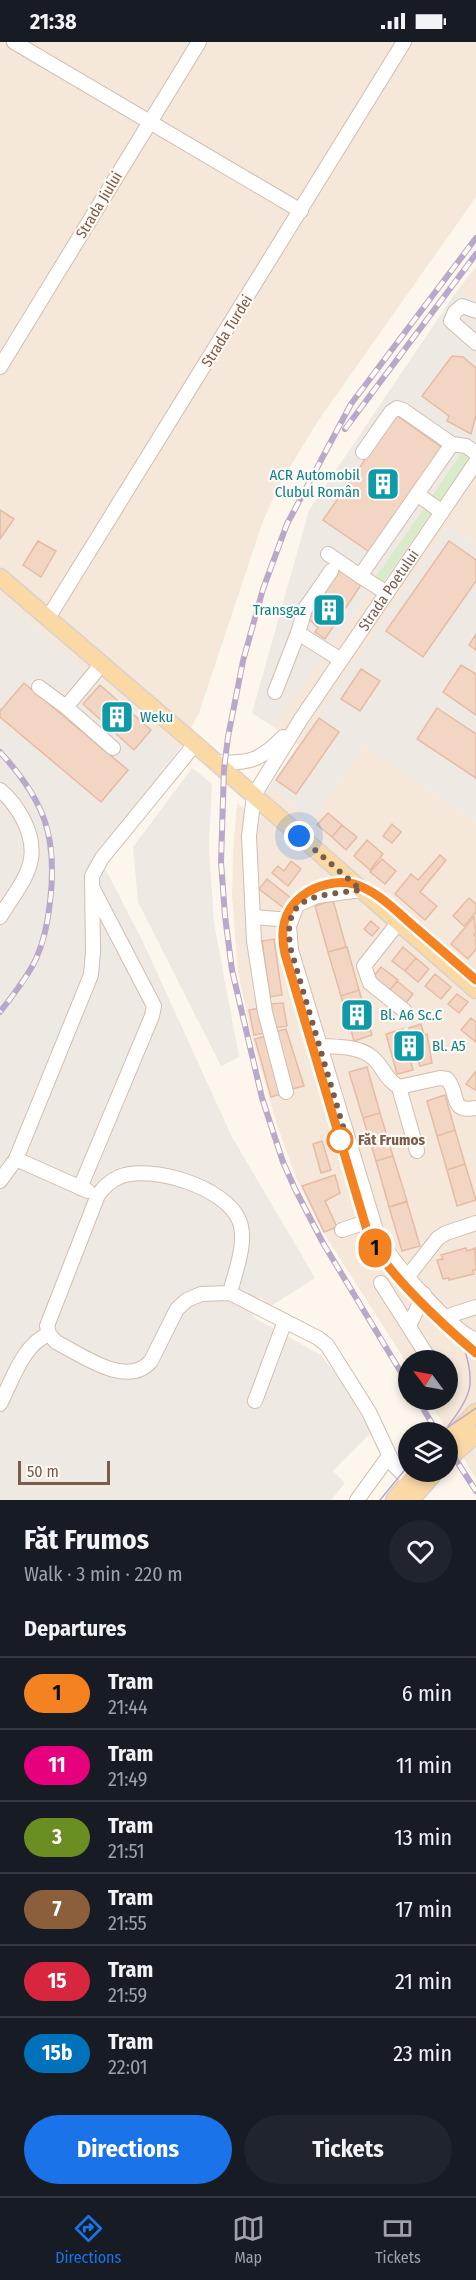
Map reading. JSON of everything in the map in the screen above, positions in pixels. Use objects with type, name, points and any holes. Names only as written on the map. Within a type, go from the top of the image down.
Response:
[{"type":"main road","points":[[0,577],[216,762],[476,990]]},
{"type":"main road","points":[[458,1430],[476,1412]]},
{"type":"main road","points":[[458,1450],[476,1434]]},
{"type":"main road","points":[[394,1500],[416,1488]]},
{"type":"street","points":[[14,42],[301,211]]},
{"type":"street","name":"Strada Jiului","points":[[0,367],[199,42]]},
{"type":"street","name":"Strada Turdei","points":[[48,618],[404,42]]},
{"type":"street","points":[[476,310],[462,306],[455,312],[451,321],[476,343]]},
{"type":"street","points":[[363,452],[391,412],[397,408],[404,410],[452,444],[466,446],[476,453]]},
{"type":"street","points":[[360,576],[452,444]]},
{"type":"street","name":"Strada Poetului","points":[[254,795],[301,719],[476,462]]},
{"type":"street","points":[[417,494],[442,512]]},
{"type":"street","points":[[328,554],[387,593]]},
{"type":"street","points":[[275,692],[305,609],[332,570]]},
{"type":"street","points":[[298,633],[341,660]]},
{"type":"street","points":[[66,707],[102,664]]},
{"type":"street","points":[[39,687],[113,748]]},
{"type":"street","name":"Strada Poetului","points":[[216,762],[242,763],[260,757],[301,719]]},
{"type":"street","points":[[0,1181],[16,1159],[91,975],[93,871],[195,744]]},
{"type":"street","points":[[0,790],[12,801],[19,812],[32,838],[33,850],[30,868],[0,917]]},
{"type":"street","points":[[254,795],[249,836],[255,950],[265,1012],[286,1092]]},
{"type":"street","points":[[80,1188],[152,1016],[154,1006],[92,887]]},
{"type":"street","points":[[361,890],[317,896],[297,905],[288,931],[291,950],[318,1046],[372,1220],[383,1247],[464,1335],[476,1339]]},
{"type":"street","points":[[253,917],[290,920]]},
{"type":"street","points":[[398,923],[364,966],[370,983],[405,1011]]},
{"type":"street","points":[[318,1046],[345,1048],[368,1054],[378,1063],[387,1078],[399,1087],[417,1151]]},
{"type":"street","points":[[399,1087],[443,1078],[449,1081],[460,1108],[476,1108]]},
{"type":"street","points":[[16,1159],[98,1196]]},
{"type":"street","points":[[230,1293],[241,1241],[240,1222],[233,1209],[222,1198],[190,1183],[145,1173],[119,1177],[105,1186],[98,1196],[48,1318],[47,1326],[49,1334],[56,1342],[116,1372],[136,1372],[151,1361],[177,1309],[188,1300],[201,1294],[230,1293],[318,1338],[327,1345],[369,1413],[394,1465],[416,1488]]},
{"type":"street","points":[[342,1230],[372,1220]]},
{"type":"street","points":[[408,1276],[438,1238],[476,1223]]},
{"type":"street","points":[[381,1283],[424,1350]]},
{"type":"street","points":[[409,1326],[424,1294]]},
{"type":"street","points":[[446,1317],[476,1307]]},
{"type":"street","points":[[255,1401],[285,1321]]},
{"type":"street","points":[[0,1404],[25,1356],[36,1341],[49,1334]]},
{"type":"street","points":[[357,1500],[389,1456]]},
{"type":"shaded area","points":[[0,42],[476,42],[476,197],[318,421],[279,485],[262,524],[199,713],[179,750],[0,597]]},
{"type":"shaded area","points":[[476,267],[476,302],[458,289]]},
{"type":"shaded area","points":[[458,289],[476,302],[476,449],[272,726],[252,713],[309,510]]},
{"type":"shaded area","points":[[476,449],[476,544],[449,525],[299,745],[272,726]]},
{"type":"shaded area","points":[[449,525],[476,544],[476,823],[364,744],[312,820],[270,786]]},
{"type":"shaded area","points":[[0,597],[179,750],[96,856],[108,874],[143,942],[232,1137],[315,1278],[271,1306],[260,1297],[253,1317],[321,1355],[341,1381],[371,1433],[333,1471],[345,1483],[331,1500],[0,1500]]},
{"type":"shaded area","points":[[364,744],[476,823],[476,1479],[458,1449],[458,1422],[442,1422],[435,1410],[458,1410],[458,1350],[398,1350],[323,1232],[296,1177],[277,1125],[252,1037],[238,972],[232,896],[237,803],[248,812],[270,786],[312,820]]},
{"type":"shaded area","points":[[192,768],[212,784],[209,847],[214,923],[239,1057],[221,1066],[138,902],[133,847]]},
{"type":"green space","points":[[464,449],[471,459],[441,500],[436,501],[431,498]]},
{"type":"green space","points":[[425,507],[431,509],[431,513],[383,582],[379,583],[375,578]]},
{"type":"building","points":[[452,356],[463,357],[476,368],[476,415],[471,434],[447,421],[449,416],[422,396]]},
{"type":"building","name":"ACR Automobil Clubul Român","points":[[396,415],[444,449],[371,553],[323,520]]},
{"type":"building","points":[[0,510],[14,519],[0,539]]},
{"type":"building","points":[[38,541],[56,551],[41,577],[23,565]]},
{"type":"building","points":[[449,541],[476,560],[476,581],[423,657],[386,631]]},
{"type":"building","name":"Transgaz","points":[[339,570],[361,585],[325,639],[315,632],[318,628],[309,619]]},
{"type":"building","points":[[476,634],[476,650],[469,645]]},
{"type":"building","points":[[461,665],[476,674],[476,715],[443,692]]},
{"type":"building","points":[[361,669],[380,681],[360,711],[341,699]]},
{"type":"building","points":[[24,683],[128,770],[101,802],[0,717],[0,711]]},
{"type":"building","name":"Weku","points":[[100,685],[151,730],[134,750],[83,704]]},
{"type":"building","points":[[437,708],[476,734],[476,778],[417,739]]},
{"type":"building","points":[[319,718],[339,732],[296,794],[276,780]]},
{"type":"building","points":[[328,813],[342,825],[332,837],[317,825]]},
{"type":"building","points":[[392,824],[401,832],[392,843],[383,836]]},
{"type":"building","points":[[342,825],[357,837],[346,850],[332,837]]},
{"type":"building","points":[[367,840],[383,854],[370,870],[354,856]]},
{"type":"building","points":[[440,855],[446,860],[420,892],[437,906],[425,920],[395,894],[411,874],[418,880]]},
{"type":"building","points":[[382,859],[396,871],[385,884],[370,872]]},
{"type":"building","points":[[291,861],[301,869],[288,886],[272,873],[278,866],[284,871]]},
{"type":"building","points":[[267,879],[291,898],[284,908],[259,889]]},
{"type":"building","points":[[469,898],[476,904],[476,912],[464,926],[453,916]]},
{"type":"building","points":[[333,900],[346,947],[328,952],[315,906]]},
{"type":"building","points":[[474,917],[476,949],[468,959],[451,944]]},
{"type":"building","points":[[371,921],[379,928],[372,936],[364,929]]},
{"type":"building","points":[[274,939],[282,995],[270,997],[262,941]]},
{"type":"building","points":[[347,947],[359,990],[341,996],[328,952]]},
{"type":"building","points":[[403,947],[416,958],[405,971],[392,961]]},
{"type":"building","points":[[416,958],[429,969],[418,982],[405,971]]},
{"type":"building","points":[[381,967],[398,980],[390,990],[373,977]]},
{"type":"building","points":[[435,974],[451,987],[441,999],[425,986]]},
{"type":"building","points":[[397,981],[413,994],[406,1003],[390,990]]},
{"type":"building","name":"Bl. A6 Sc.C","points":[[359,990],[372,1035],[354,1041],[341,996]]},
{"type":"building","points":[[457,994],[468,1002],[459,1013],[448,1004]]},
{"type":"building","points":[[283,1003],[287,1026],[275,1028],[271,1004]]},
{"type":"building","points":[[260,1008],[265,1033],[254,1035],[249,1010]]},
{"type":"building","points":[[471,1018],[476,1022],[476,1042],[461,1030]]},
{"type":"building","name":"Bl. A5","points":[[421,1024],[424,1035],[427,1034],[432,1063],[420,1066],[417,1057],[410,1059],[413,1070],[397,1074],[386,1034],[403,1029],[406,1040],[412,1038],[409,1028]]},
{"type":"building","points":[[286,1029],[304,1086],[292,1089],[274,1032]]},
{"type":"building","points":[[266,1036],[281,1094],[271,1097],[255,1039]]},
{"type":"building","points":[[367,1067],[380,1113],[363,1118],[349,1072]]},
{"type":"building","points":[[476,1071],[476,1088],[475,1090],[466,1084]]},
{"type":"building","points":[[445,1095],[455,1130],[437,1136],[427,1101]]},
{"type":"building","points":[[380,1113],[393,1156],[376,1161],[363,1118]]},
{"type":"building","points":[[455,1130],[465,1164],[447,1170],[437,1136]]},
{"type":"building","points":[[322,1141],[331,1170],[321,1173],[313,1144]]},
{"type":"building","points":[[393,1156],[407,1201],[389,1207],[376,1161]]},
{"type":"building","points":[[465,1164],[476,1200],[457,1206],[447,1170]]},
{"type":"building","points":[[335,1175],[340,1193],[325,1201],[337,1227],[324,1232],[302,1186]]},
{"type":"building","points":[[407,1202],[420,1246],[402,1251],[389,1207]]},
{"type":"building","points":[[466,1248],[467,1251],[475,1248],[476,1270],[473,1270],[474,1274],[449,1280],[449,1278],[443,1279],[437,1260],[443,1259],[441,1255]]},
{"type":"tram line","name":"1","points":[[476,980],[387,903],[369,890],[355,885],[342,882],[310,890],[298,899],[286,914],[282,943],[369,1237],[374,1248],[386,1263],[476,1353]]},
{"type":"tram line","points":[[476,980],[386,902],[358,886],[336,883],[308,892],[290,908],[284,922],[285,954],[369,1237],[377,1252],[402,1283],[476,1353]]},
{"type":"tram line","points":[[451,1422],[467,1397],[469,1388],[470,1369],[463,1345]]},
{"type":"tram line","points":[[456,1422],[476,1408]]},
{"type":"tram line","points":[[380,1500],[398,1478]]},
{"type":"railway","points":[[398,1367],[323,1243],[295,1189],[283,1162],[262,1098],[232,970],[225,916],[221,862],[224,769],[243,661],[263,589],[287,524],[351,404],[476,238]]},
{"type":"railway","points":[[345,429],[476,254]]},
{"type":"railway","points":[[0,752],[28,786],[37,803],[44,820],[52,857],[47,924],[39,952],[24,980],[0,1012]]},
{"type":"railway","points":[[424,1410],[431,1422]]},
{"type":"railway","points":[[458,1463],[476,1491]]},
{"type":"place","name":"ACR Automobil Clubul Român","points":[[383,484]]},
{"type":"place","name":"Transgaz","points":[[329,610]]},
{"type":"place","name":"Weku","points":[[117,717]]},
{"type":"place","name":"Bl. A6 Sc.C","points":[[357,1015]]},
{"type":"place","name":"Bl. A5","points":[[409,1046]]},
{"type":"place","name":"Făt Frumos","points":[[340,1140]]},
{"type":"route","points":[[299,836],[361,890],[317,896],[297,905],[288,931],[291,950],[318,1046],[345,1133],[340,1140]]}]
